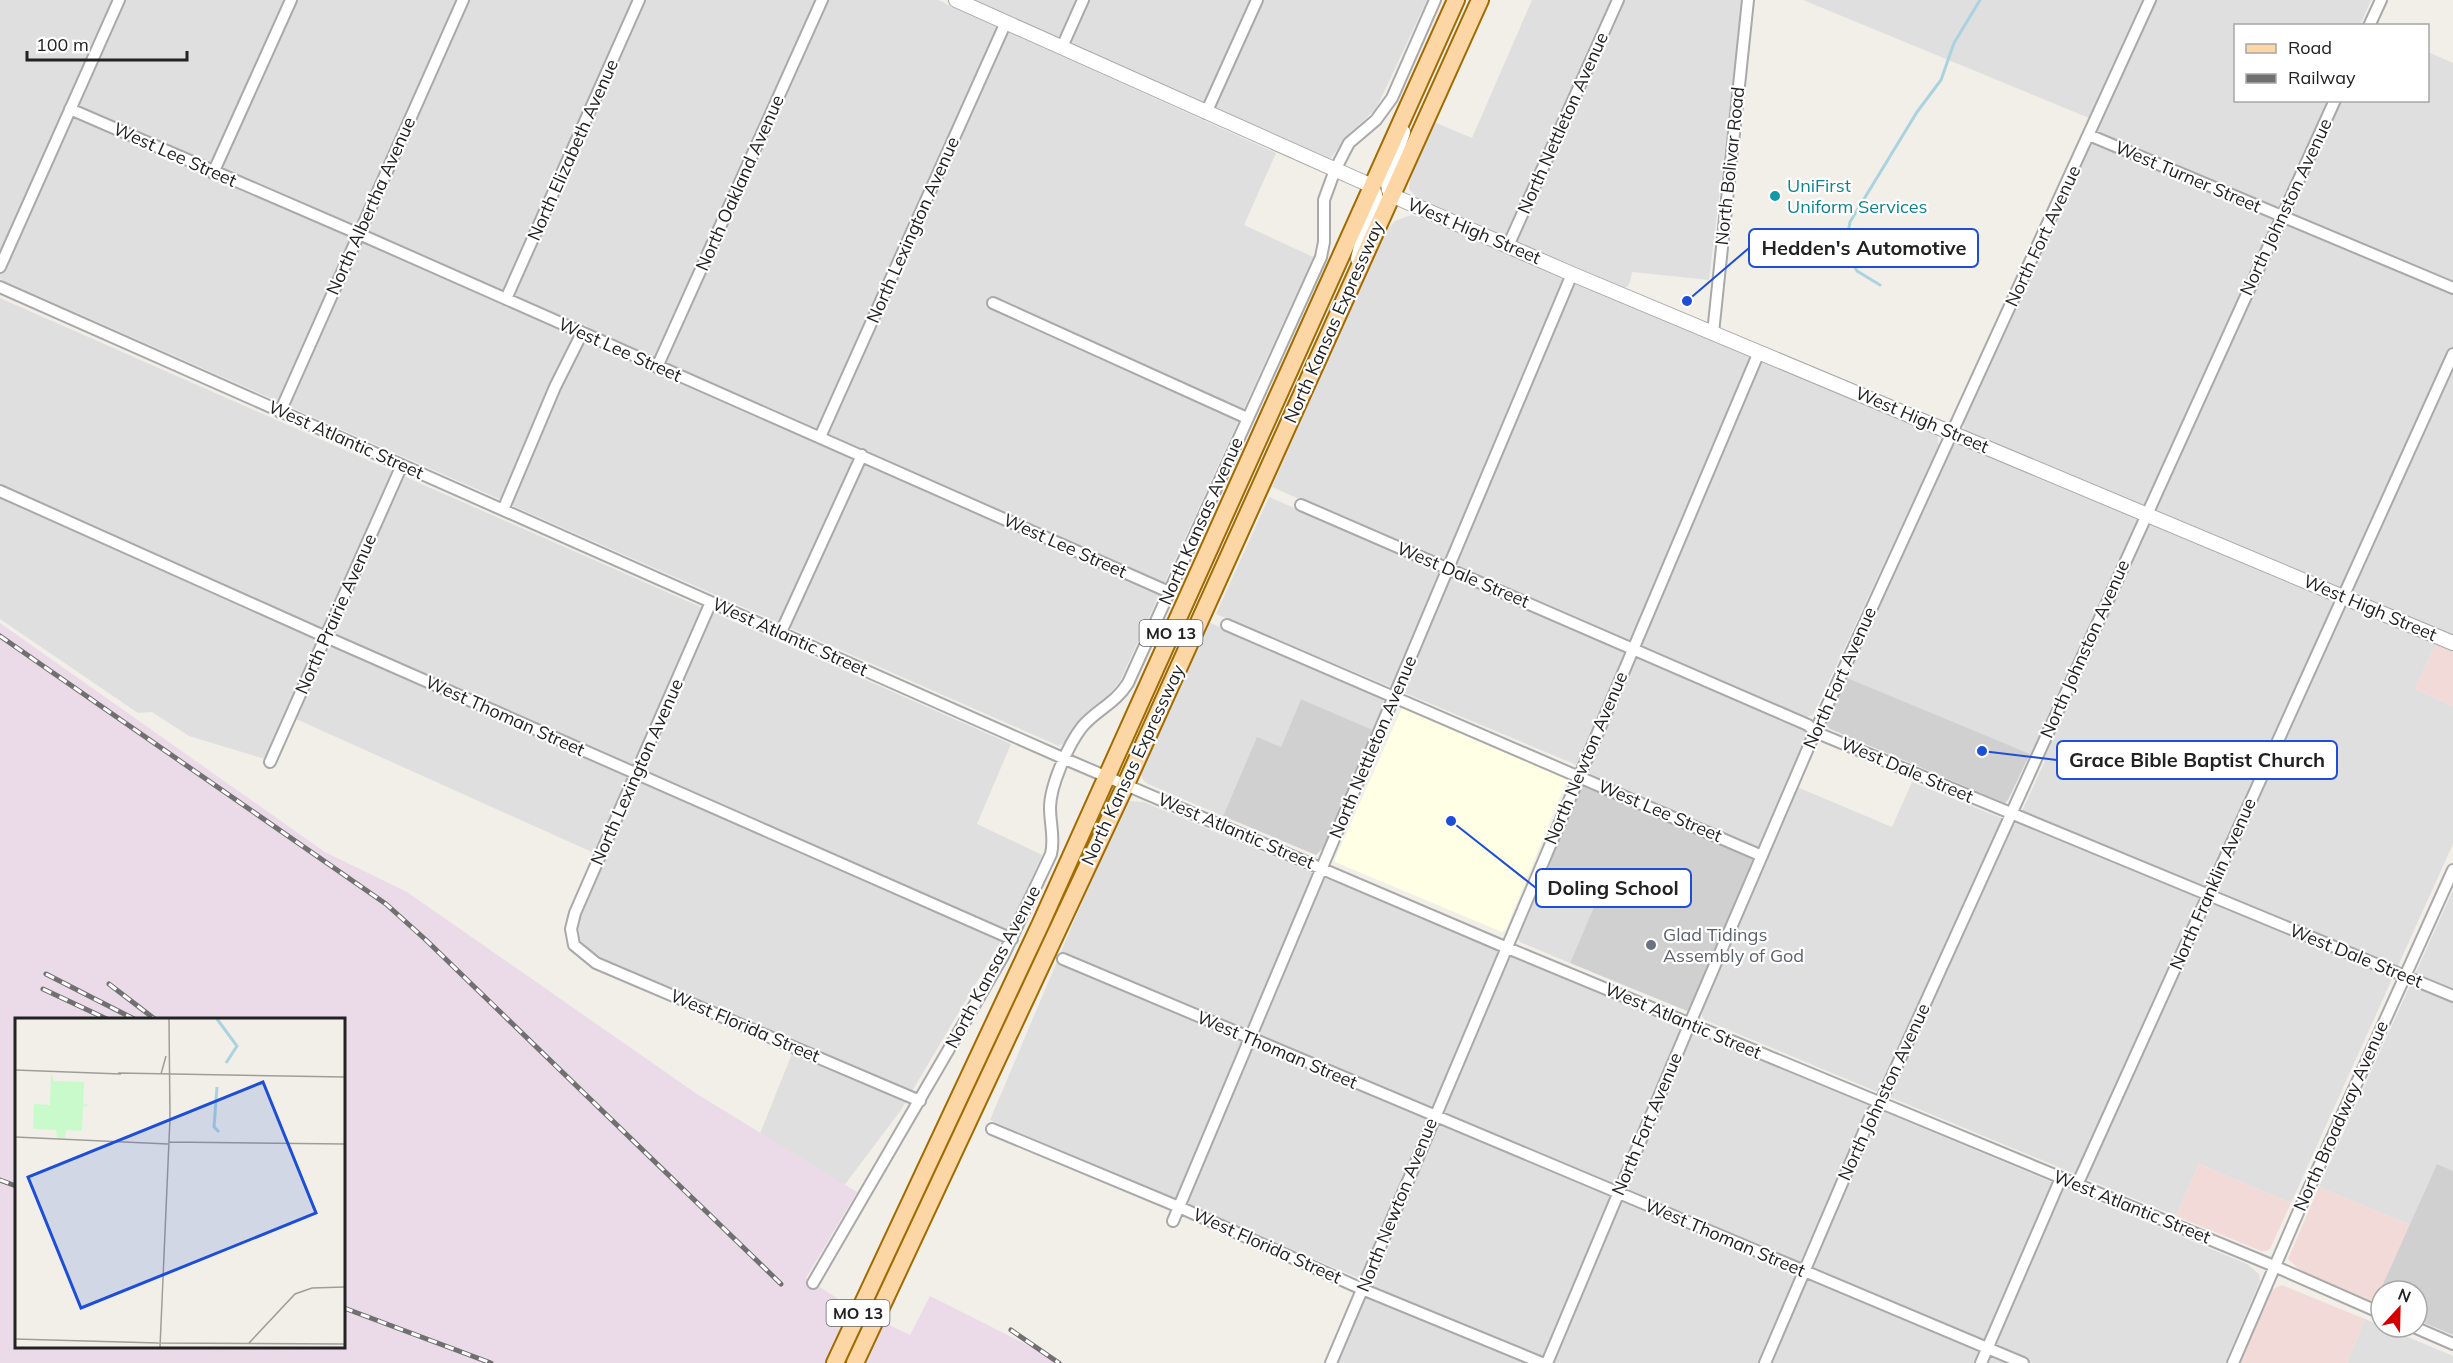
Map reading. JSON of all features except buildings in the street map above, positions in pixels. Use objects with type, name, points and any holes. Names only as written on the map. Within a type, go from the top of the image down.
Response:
[{"type":"main road","name":"North Kansas Expressway","points":[[835,1363],[1041,923],[1456,0]]},
{"type":"main road","name":"North Kansas Expressway","points":[[855,1363],[1126,784],[1480,0]]},
{"type":"street","points":[[0,267],[119,0]]},
{"type":"street","points":[[213,172],[291,0]]},
{"type":"street","name":"North Albertha Avenue","points":[[280,412],[463,0]]},
{"type":"street","name":"North Elizabeth Avenue","points":[[506,299],[639,0]]},
{"type":"street","name":"North Oakland Avenue","points":[[657,367],[822,0]]},
{"type":"street","points":[[956,0],[1372,186],[1376,198],[1361,243],[1356,273]]},
{"type":"street","points":[[1062,47],[1083,0]]},
{"type":"street","points":[[1206,113],[1257,0]]},
{"type":"street","name":"North Kansas Avenue","points":[[813,1284],[1012,939],[1052,854],[1050,800],[1065,759],[1083,726],[1109,706],[1125,689],[1321,257],[1324,242],[1324,200],[1335,170],[1349,144],[1376,120],[1389,102],[1435,0]]},
{"type":"street","name":"North Nettleton Avenue","points":[[1508,246],[1618,0]]},
{"type":"street","name":"North Bolivar Road","points":[[1713,333],[1748,0]]},
{"type":"street","name":"North Fort Avenue","points":[[1547,1363],[1815,732],[2150,0]]},
{"type":"street","points":[[2370,24],[2381,0]]},
{"type":"street","name":"North Lexington Avenue","points":[[820,437],[1006,22]]},
{"type":"street","name":"North Johnston Avenue","points":[[1765,1363],[1872,1113],[1880,1103],[2334,102]]},
{"type":"street","points":[[1391,195],[1388,189],[1388,178],[1400,145],[1407,108]]},
{"type":"street","name":"West Lee Street","points":[[70,109],[862,455],[1169,592]]},
{"type":"street","name":"West Turner Street","points":[[2089,135],[2453,288]]},
{"type":"street","name":"West High Street","points":[[1391,195],[1572,274],[2453,643]]},
{"type":"street","name":"North Nettleton Avenue","points":[[1173,1221],[1572,274]]},
{"type":"street","name":"West Atlantic Street","points":[[0,287],[1065,759],[1505,947],[2274,1266],[2369,1308]]},
{"type":"street","points":[[993,303],[1247,418]]},
{"type":"street","points":[[503,510],[555,387],[582,333]]},
{"type":"street","name":"North Newton Avenue","points":[[1331,1363],[1505,947],[1759,352]]},
{"type":"street","name":"North Franklin Avenue","points":[[2077,1185],[2453,354]]},
{"type":"street","points":[[781,632],[862,455]]},
{"type":"street","name":"North Prairie Avenue","points":[[270,762],[402,465]]},
{"type":"street","name":"West Thoman Street","points":[[0,491],[1012,939]]},
{"type":"street","name":"West Dale Street","points":[[1301,505],[1808,725],[1815,732],[2453,996]]},
{"type":"street","name":"North Lexington Avenue","points":[[574,945],[571,928],[575,913],[711,602]]},
{"type":"street","name":"West Lee Street","points":[[1227,626],[1762,855]]},
{"type":"street","name":"North Broadway Avenue","points":[[2233,1363],[2274,1266],[2453,870]]},
{"type":"street","name":"West Florida Street","points":[[574,945],[596,963],[920,1101]]},
{"type":"street","name":"West Thoman Street","points":[[1063,959],[2023,1363]]},
{"type":"street","name":"West Florida Street","points":[[992,1129],[1179,1207],[1362,1289],[1542,1363]]},
{"type":"street","points":[[1981,1363],[2061,1178]]},
{"type":"street","points":[[2429,1334],[2453,1344]]},
{"type":"shaded area","points":[[0,0],[938,0],[1276,153],[1244,225],[1313,257],[1120,681],[1104,701],[1080,719],[1066,742],[1059,746],[513,506],[512,499],[589,328],[585,324],[575,339],[503,499],[499,499],[0,279]]},
{"type":"shaded area","points":[[974,0],[1427,0],[1376,109],[1350,133],[1330,159]]},
{"type":"shaded area","points":[[1532,0],[1743,0],[1709,280],[1632,272],[1627,287],[1623,287],[1418,199],[1409,189],[1411,173],[1434,122],[1472,138]]},
{"type":"shaded area","points":[[1803,0],[2143,0],[2089,118]]},
{"type":"shaded area","points":[[2154,0],[2371,0],[2361,23],[2363,24],[2234,24],[2234,102],[2429,102],[2429,52],[2453,63],[2453,636],[1968,433],[1964,429],[1963,417]]},
{"type":"shaded area","points":[[1411,215],[1439,221],[1937,435],[1939,446],[1813,715],[1803,718],[1272,487],[1384,233],[1395,221]]},
{"type":"shaded area","points":[[0,298],[1011,744],[977,824],[1042,855],[1012,922],[901,1110],[837,1195],[757,1141],[797,1041],[601,959],[581,946],[576,939],[576,920],[603,857],[285,714],[265,759],[189,736],[152,712],[138,713],[0,619]]},
{"type":"shaded area","points":[[1960,443],[2436,643],[2415,689],[2453,706],[2453,844],[2291,1203],[2199,1164],[2176,1216],[1705,1020],[1702,1016],[1703,1005],[1797,787],[1892,827],[1912,782],[2016,824],[2045,761],[1845,677],[1949,451],[1954,445]]},
{"type":"shaded area","points":[[1269,497],[1805,729],[1808,735],[1762,843],[1754,847],[1595,777],[1572,763],[1216,614]]},
{"type":"shaded area","points":[[1208,622],[1379,694],[1384,702],[1373,730],[1301,699],[1281,747],[1257,738],[1223,816],[1148,784],[1141,775],[1142,764]]},
{"type":"shaded area","points":[[0,623],[325,852],[407,892],[697,1094],[857,1192],[806,1278],[846,1304],[910,1335],[930,1296],[1063,1363],[0,1363]]},
{"type":"shaded area","points":[[2436,643],[2453,650],[2453,706],[2415,689]]},
{"type":"shaded area","points":[[1845,677],[2030,754],[2008,800],[2005,803],[1830,729],[1826,725],[1826,720]]},
{"type":"shaded area","points":[[1301,699],[1373,730],[1323,848],[1316,855],[1223,816],[1257,737],[1281,747]]},
{"type":"shaded area","points":[[1402,708],[1566,777],[1567,780],[1506,929],[1502,932],[1335,862]]},
{"type":"shaded area","points":[[1584,785],[1754,858],[1691,1008],[1687,1011],[1570,963],[1601,890],[1547,867],[1580,788]]},
{"type":"shaded area","points":[[1129,801],[1144,802],[2247,1264],[2259,1274],[2260,1281],[2225,1363],[1336,1363],[1370,1283],[990,1120],[1123,805]]},
{"type":"shaded area","points":[[1547,867],[1601,890],[1570,963],[1520,942],[1517,938]]},
{"type":"shaded area","points":[[2453,890],[2453,1171],[2437,1165],[2410,1225],[2319,1187]]},
{"type":"shaded area","points":[[2199,1164],[2291,1203],[2270,1249],[2261,1251],[2176,1216]]},
{"type":"shaded area","points":[[2437,1164],[2453,1171],[2453,1335],[2429,1325],[2429,1279],[2385,1279]]},
{"type":"shaded area","points":[[2319,1187],[2410,1225],[2385,1279],[2369,1279],[2369,1299],[2301,1271],[2288,1259]]},
{"type":"shaded area","points":[[2282,1285],[2365,1319],[2347,1363],[2239,1363],[2271,1290]]},
{"type":"shaded area","points":[[2365,1319],[2369,1321],[2369,1339],[2413,1339],[2453,1356],[2453,1363],[2347,1363]]},
{"type":"waterway","points":[[1880,285],[1857,271],[1845,248],[1850,222],[1917,112],[1941,80],[1954,43],[1980,0]]},
{"type":"railway","points":[[0,636],[386,904],[781,1284]]},
{"type":"railway","points":[[46,974],[132,1018]]},
{"type":"railway","points":[[109,984],[153,1018]]},
{"type":"railway","points":[[43,989],[105,1018]]},
{"type":"railway","points":[[0,1180],[15,1186]]},
{"type":"railway","points":[[345,1308],[491,1363]]},
{"type":"railway","points":[[1011,1330],[1059,1363]]},
{"type":"place","name":"UniFirst Uniform Services","points":[[1775,196]]},
{"type":"place","name":"Hedden's Automotive","points":[[1687,301]]},
{"type":"place","name":"Grace Bible Baptist Church","points":[[1982,751]]},
{"type":"place","name":"Doling School","points":[[1451,821]]},
{"type":"place","name":"Glad Tidings Assembly of God","points":[[1651,945]]}]
